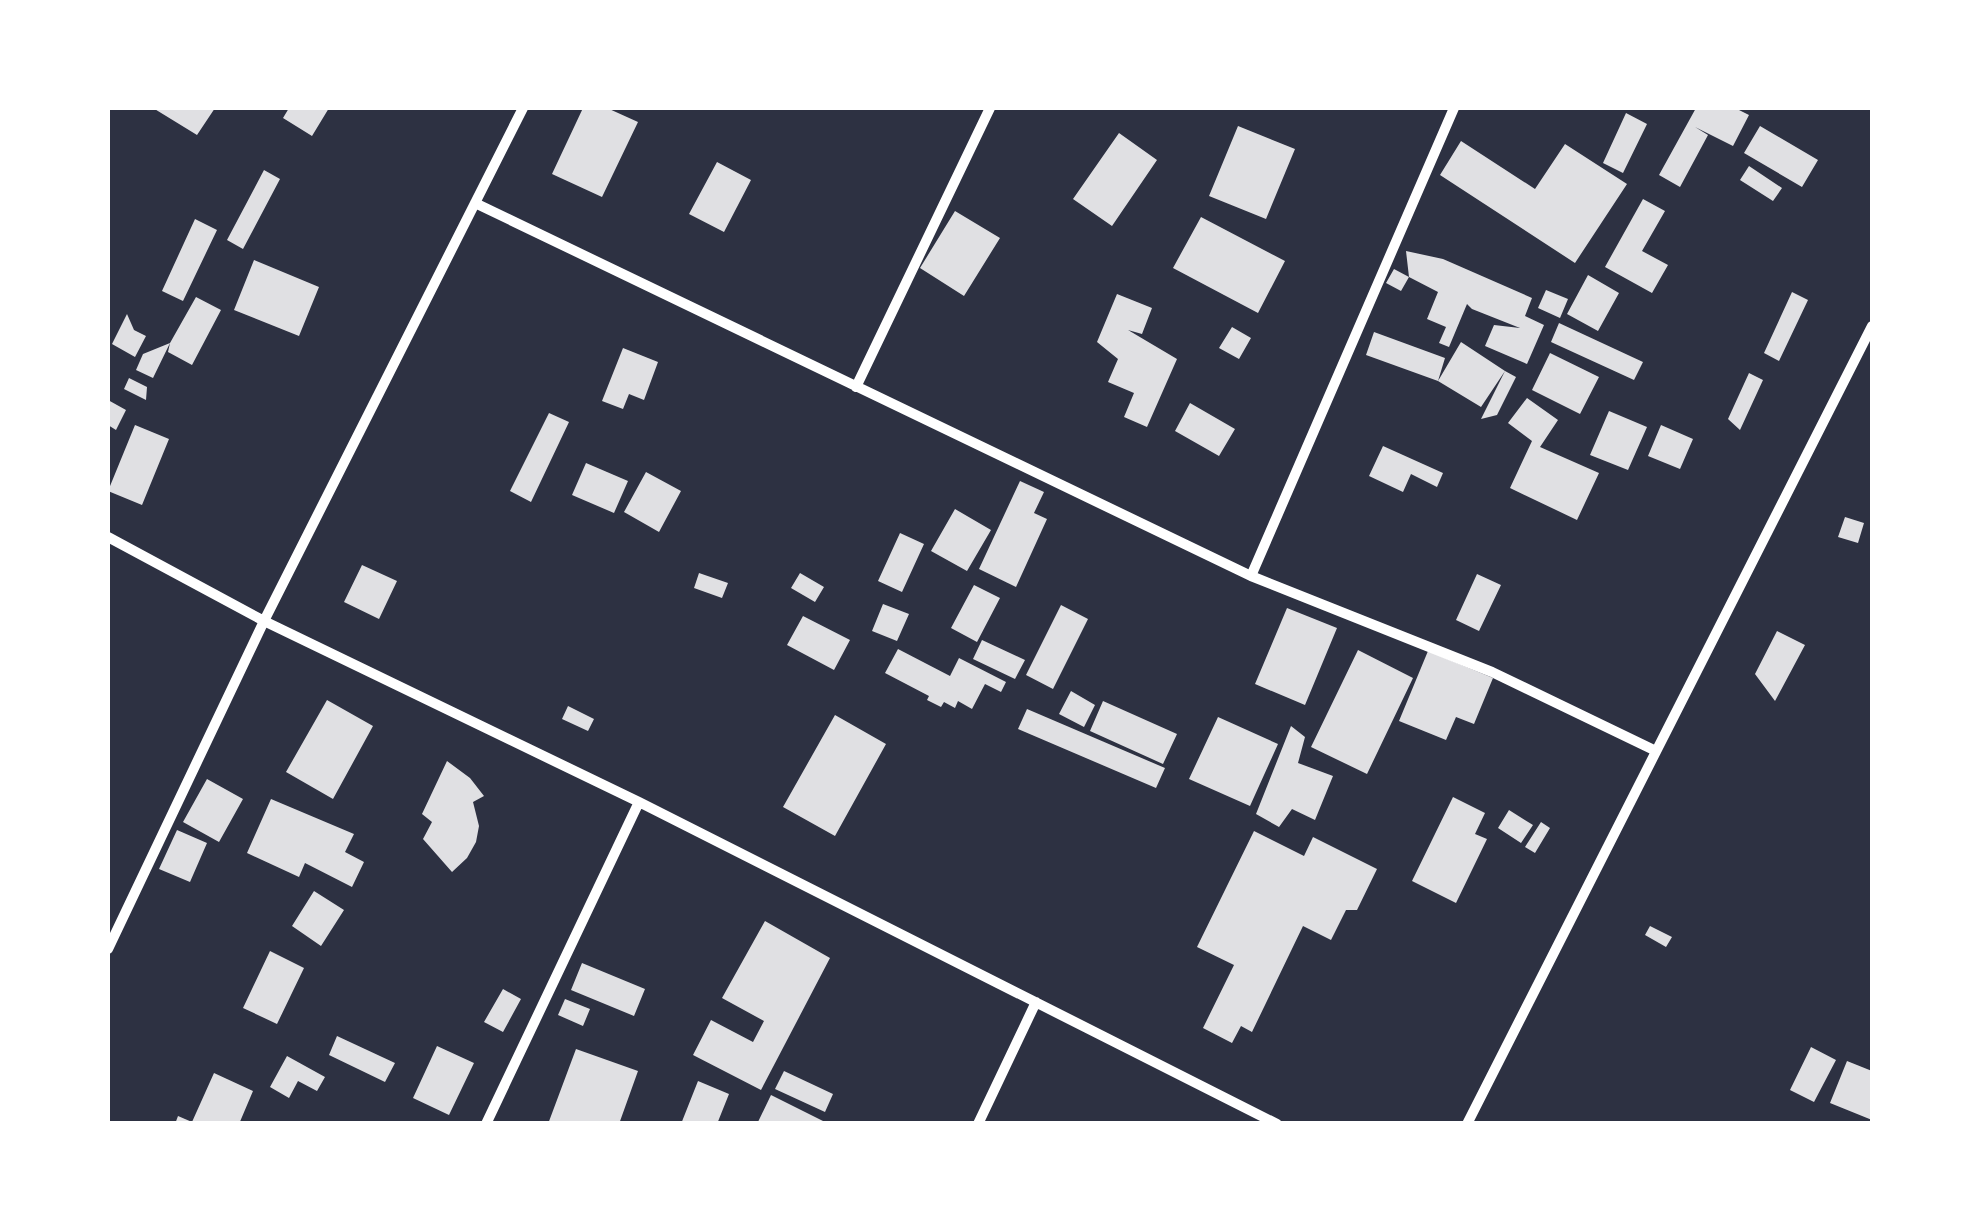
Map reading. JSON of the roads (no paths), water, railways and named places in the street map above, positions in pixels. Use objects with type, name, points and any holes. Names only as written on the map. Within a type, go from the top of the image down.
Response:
[{"type":"street","points":[[108,949],[264,621],[522,108]]},
{"type":"street","points":[[856,387],[990,108]]},
{"type":"street","points":[[1251,576],[1454,108]]},
{"type":"street","points":[[476,203],[1251,576],[1492,672],[1656,751]]},
{"type":"street","points":[[1467,1124],[1872,326]]},
{"type":"street","points":[[108,537],[264,621],[639,802],[1277,1124]]},
{"type":"street","points":[[486,1124],[639,802]]},
{"type":"street","points":[[978,1124],[1036,1002]]}]
